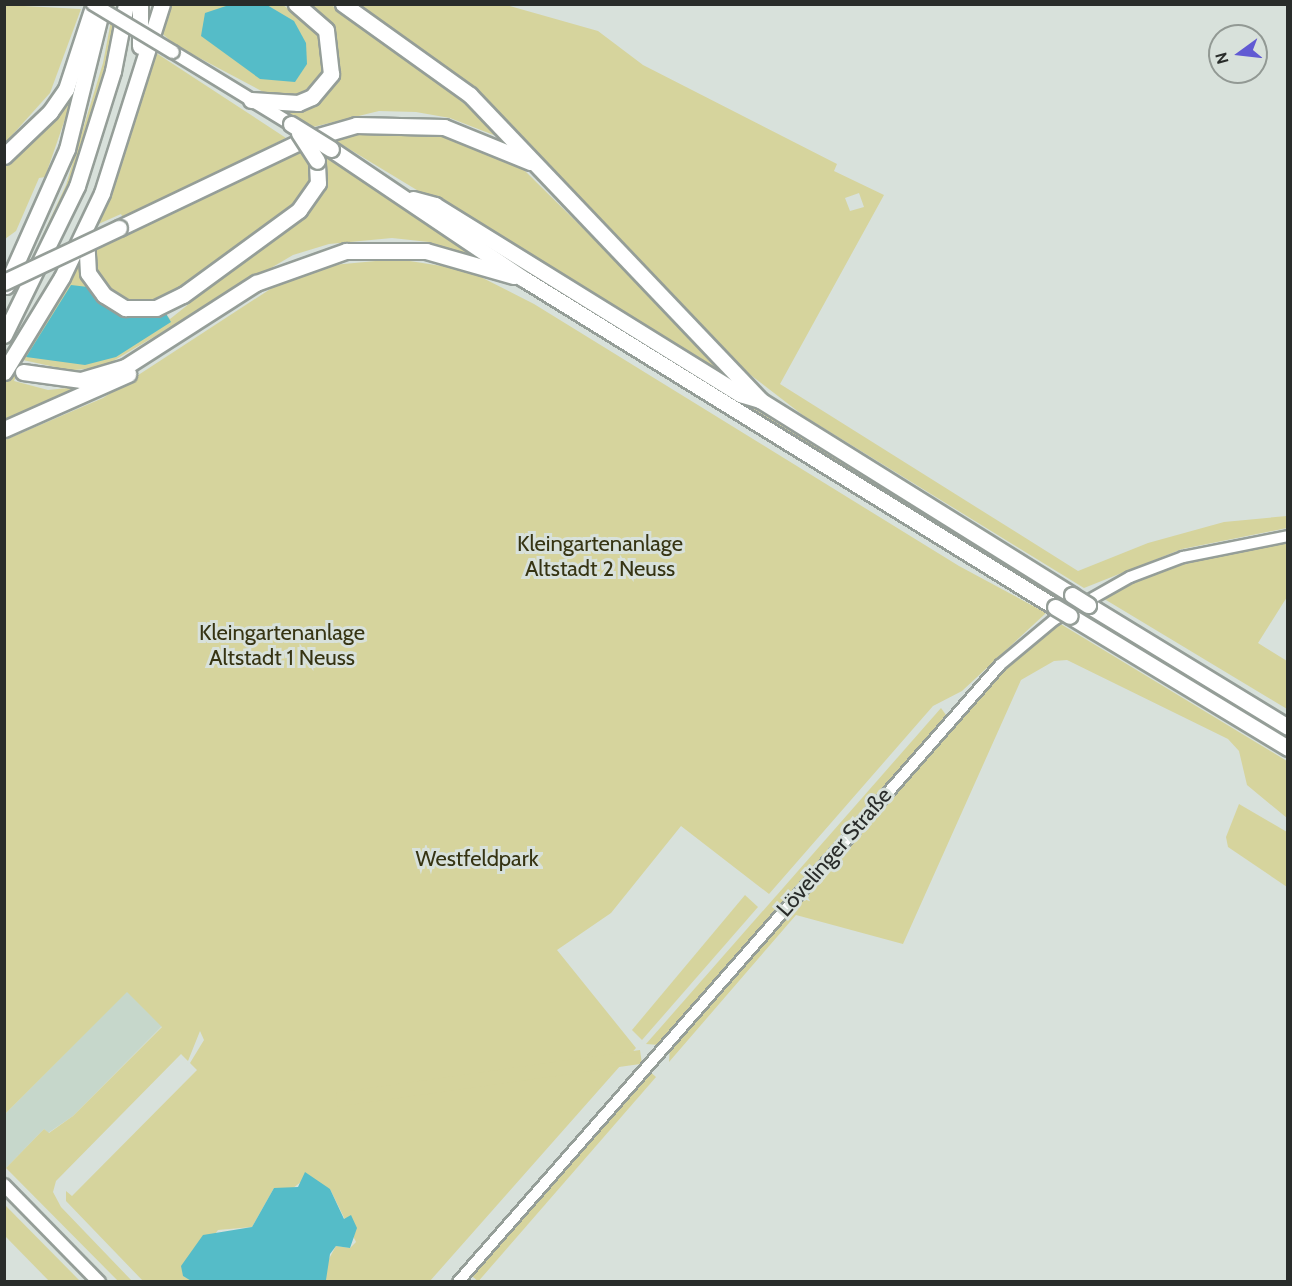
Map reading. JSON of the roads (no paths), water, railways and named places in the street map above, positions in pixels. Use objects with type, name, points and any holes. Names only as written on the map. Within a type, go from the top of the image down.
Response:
[{"type":"highway","points":[[4,156],[50,112],[66,89],[93,4]]},
{"type":"highway","points":[[4,289],[67,149],[103,4]]},
{"type":"highway","points":[[4,335],[77,186],[113,71],[126,4]]},
{"type":"highway","points":[[139,67],[140,4]]},
{"type":"highway","points":[[4,372],[86,229],[117,149],[139,67],[162,4]]},
{"type":"highway","points":[[251,100],[298,103],[312,97],[331,74],[333,59],[326,30],[296,4]]},
{"type":"highway","points":[[343,4],[443,73],[535,165],[760,400],[1072,596],[1287,726]]},
{"type":"highway","points":[[86,229],[85,258],[95,285],[125,308],[156,308],[183,296],[299,210],[318,183],[317,160],[291,124]]},
{"type":"highway","points":[[291,124],[412,198],[435,205],[740,394],[760,400]]},
{"type":"highway","points":[[4,282],[302,141],[356,125],[444,127],[535,165]]},
{"type":"highway","points":[[412,198],[430,217],[524,279],[1287,748]]},
{"type":"highway","points":[[4,429],[112,383],[256,283],[346,251],[426,251],[524,279]]},
{"type":"highway","points":[[23,372],[81,380],[150,355]]},
{"type":"main road","points":[[93,4],[291,124]]},
{"type":"main road","points":[[4,1185],[99,1281]]},
{"type":"street","name":"Lövelinger Straße","points":[[458,1281],[1006,659],[1054,620],[1130,577],[1183,557],[1287,536]]},
{"type":"water","points":[[229,5],[267,5],[294,21],[306,43],[307,64],[295,82],[260,79],[201,36],[205,13]]},
{"type":"water","points":[[71,285],[88,287],[112,310],[128,316],[165,312],[171,322],[116,357],[85,365],[26,357]]},
{"type":"water","points":[[305,1172],[330,1189],[344,1219],[351,1215],[357,1228],[350,1248],[336,1246],[330,1254],[326,1280],[193,1282],[183,1276],[181,1266],[203,1235],[252,1227],[274,1188],[298,1187]]},
{"type":"park label","name":"Kleingartenanlage Altstadt 2 Neuss","points":[[600,556]]},
{"type":"park label","name":"Kleingartenanlage Altstadt 1 Neuss","points":[[282,644]]},
{"type":"park label","name":"Westfeldpark","points":[[477,859]]}]
